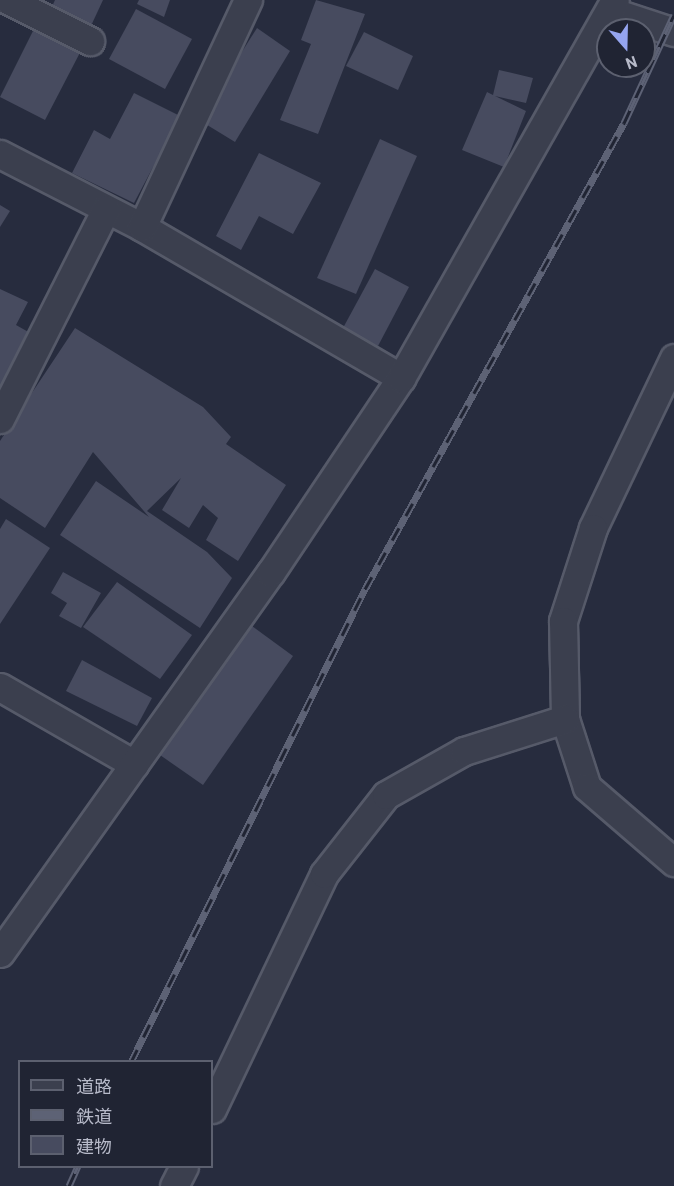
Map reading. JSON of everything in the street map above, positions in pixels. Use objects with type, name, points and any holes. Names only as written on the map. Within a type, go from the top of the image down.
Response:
[{"type":"street","points":[[9,0],[90,41]]},
{"type":"street","points":[[142,227],[248,0]]},
{"type":"street","points":[[0,953],[271,572],[401,378],[613,5],[674,32]]},
{"type":"street","points":[[0,154],[142,227],[401,378]]},
{"type":"street","points":[[0,419],[106,208]]},
{"type":"street","points":[[674,358],[593,528],[562,621],[565,719],[587,787],[674,862]]},
{"type":"street","points":[[0,687],[134,764]]},
{"type":"street","points":[[213,1107],[324,874],[386,795],[464,751],[565,719]]},
{"type":"street","points":[[174,1186],[183,1168]]},
{"type":"building","points":[[55,0],[103,0],[90,28],[49,13]]},
{"type":"building","points":[[139,0],[170,0],[164,17],[137,4]]},
{"type":"building","points":[[316,0],[365,14],[318,134],[280,120],[311,44],[301,40]]},
{"type":"building","points":[[136,9],[192,39],[165,89],[109,59]]},
{"type":"building","points":[[39,19],[85,43],[45,120],[0,97]]},
{"type":"building","points":[[257,28],[290,51],[235,142],[199,120]]},
{"type":"building","points":[[364,32],[413,56],[398,90],[346,66]]},
{"type":"building","points":[[499,70],[533,78],[526,103],[495,96],[526,111],[504,167],[462,150],[487,92],[493,95]]},
{"type":"building","points":[[134,93],[180,116],[134,203],[72,173],[94,130],[110,139]]},
{"type":"building","points":[[380,139],[417,156],[356,294],[317,278]]},
{"type":"building","points":[[259,153],[321,183],[293,234],[259,216],[241,250],[216,236]]},
{"type":"building","points":[[0,205],[10,211],[0,227]]},
{"type":"building","points":[[375,269],[409,287],[378,346],[343,328]]},
{"type":"building","points":[[0,289],[28,302],[16,325],[32,334],[0,393]]},
{"type":"building","points":[[75,328],[203,407],[231,437],[226,444],[286,485],[238,561],[206,540],[218,518],[203,505],[189,528],[162,510],[181,478],[147,511],[207,552],[232,578],[200,628],[60,535],[96,481],[149,517],[93,452],[45,528],[0,498],[0,441]]},
{"type":"building","points":[[6,519],[50,548],[0,624],[0,529]]},
{"type":"building","points":[[63,572],[101,593],[81,628],[59,616],[67,603],[51,593]]},
{"type":"building","points":[[117,582],[192,635],[160,679],[83,627]]},
{"type":"building","points":[[252,626],[293,656],[203,785],[160,755]]},
{"type":"building","points":[[82,660],[152,698],[137,726],[66,691]]},
{"type":"railway","points":[[132,1060],[365,589],[624,123],[674,15]]},
{"type":"railway","points":[[69,1186],[77,1168]]}]
